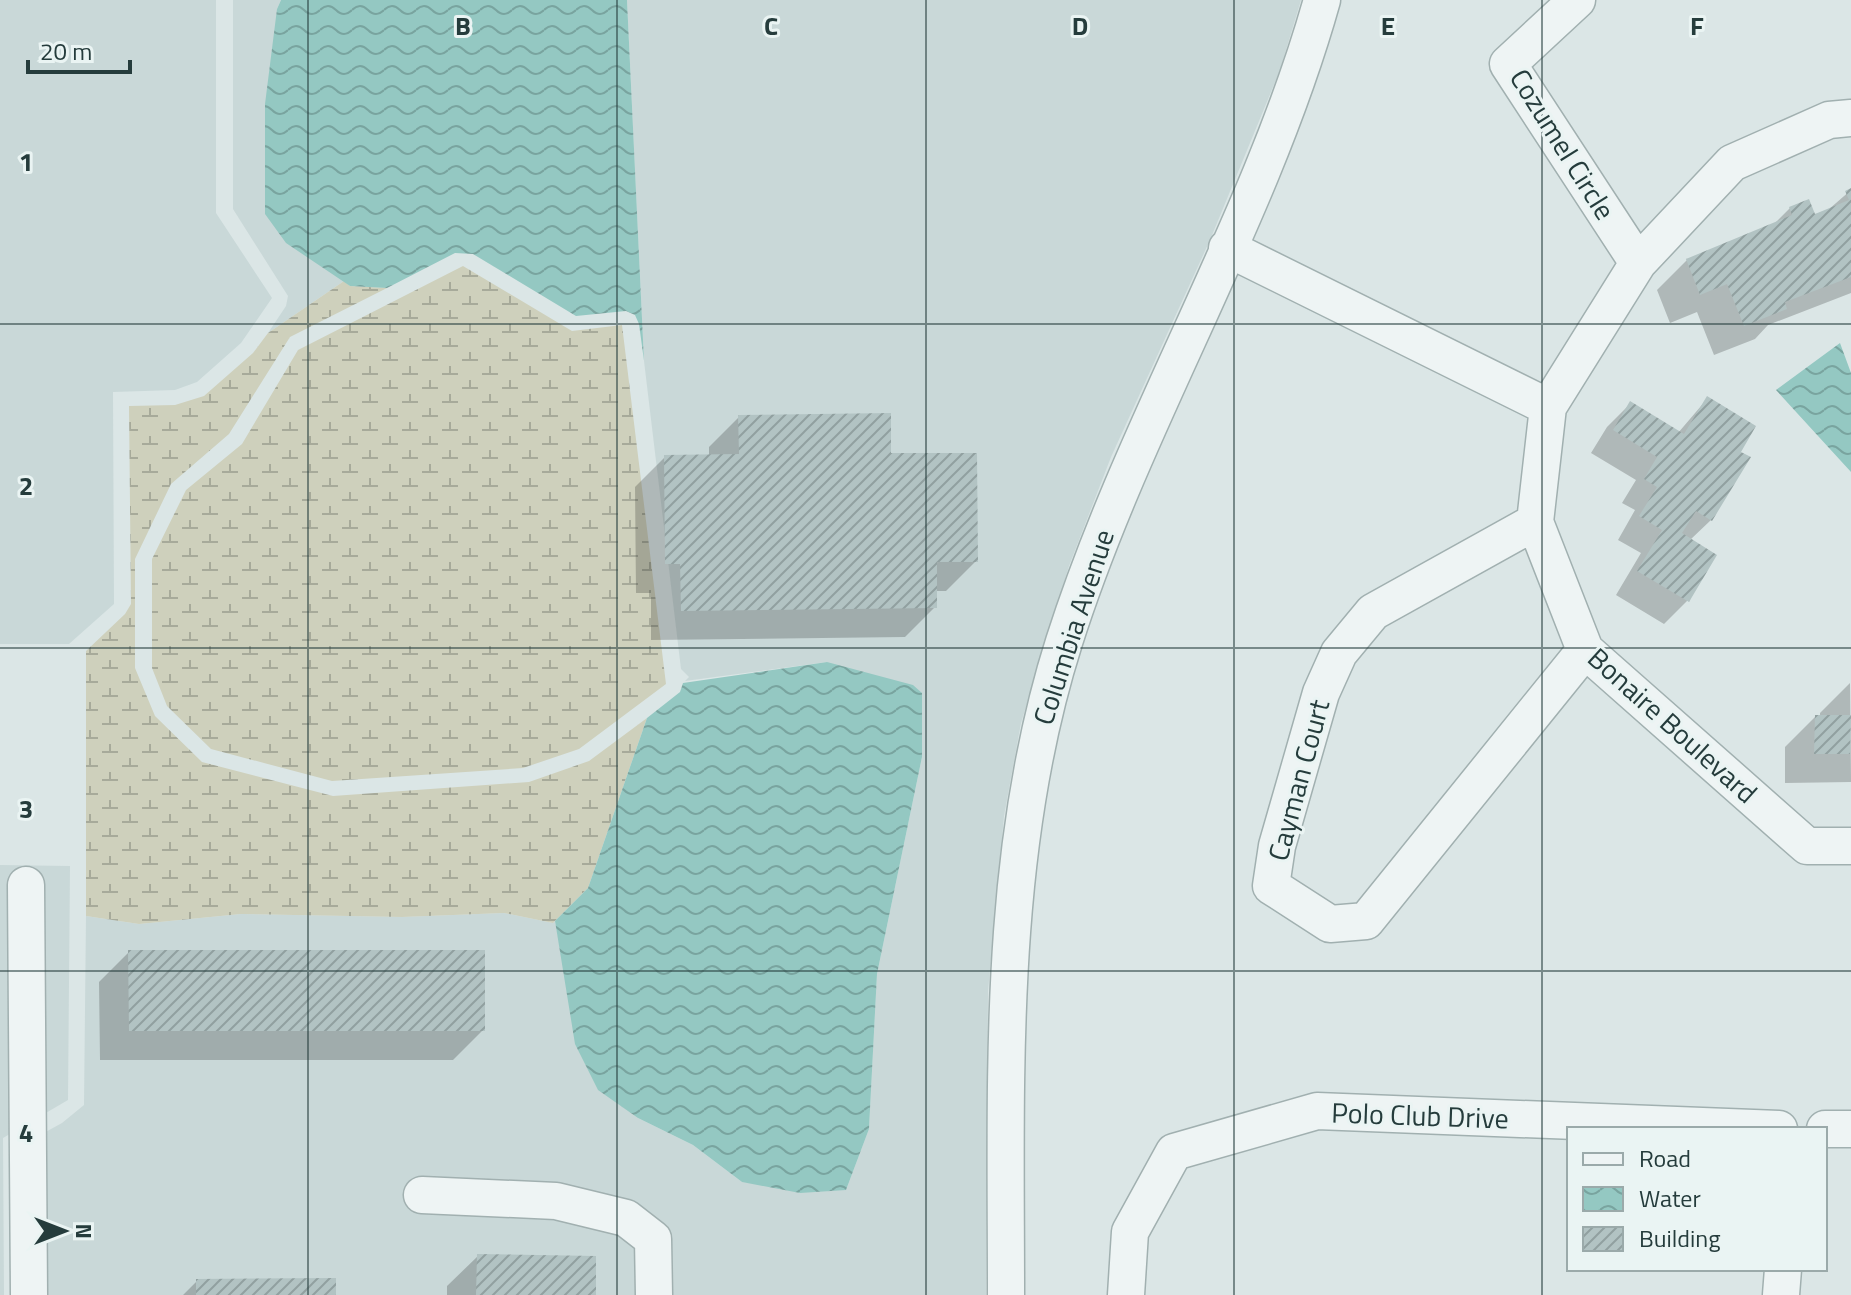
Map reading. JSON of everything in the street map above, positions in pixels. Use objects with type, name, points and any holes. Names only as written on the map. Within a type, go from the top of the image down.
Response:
[{"type":"street","name":"Columbia Avenue","points":[[1006,1295],[1007,991],[1024,818],[1040,726],[1088,570],[1130,463],[1227,248],[1299,75],[1322,0]]},
{"type":"street","name":"Cozumel Circle","points":[[1577,0],[1508,64],[1638,263]]},
{"type":"street","name":"Bonaire Boulevard","points":[[1851,118],[1829,120],[1732,163],[1638,263],[1548,407],[1535,522],[1585,650],[1807,846],[1851,846]]},
{"type":"street","points":[[1227,248],[1548,407]]},
{"type":"street","name":"Cayman Court","points":[[1535,522],[1373,612],[1339,653],[1321,693],[1277,846],[1271,886],[1330,924],[1366,921],[1585,650]]},
{"type":"street","points":[[19,1286],[26,885]]},
{"type":"street","name":"Polo Club Drive","points":[[1126,1295],[1130,1232],[1174,1152],[1317,1111],[1728,1127]]},
{"type":"street","points":[[1827,1129],[1851,1129]]},
{"type":"street","points":[[422,1195],[556,1201],[626,1218],[653,1239],[654,1295]]},
{"type":"street","points":[[1781,1295],[1783,1271]]},
{"type":"shaded area","points":[[0,0],[216,0],[216,213],[272,298],[241,343],[197,382],[175,390],[113,392],[114,604],[69,644],[0,644]]},
{"type":"shaded area","points":[[233,0],[281,0],[277,9],[321,263],[344,281],[268,333],[286,306],[288,296],[233,209]]},
{"type":"shaded area","points":[[627,0],[1301,0],[1280,70],[1210,240],[1111,457],[1069,566],[1021,723],[1004,816],[988,991],[986,1295],[21,1295],[20,1146],[62,1123],[84,1105],[86,916],[139,924],[241,914],[402,917],[504,913],[555,921],[563,963],[638,1118],[693,1145],[742,1182],[846,1190],[869,1129],[877,974],[922,757],[827,662],[685,681],[689,677],[681,669],[644,361]]},
{"type":"shaded area","points":[[0,865],[70,866],[68,1100],[3,1138],[4,1295],[0,1295]]},
{"type":"green space","points":[[463,266],[572,331],[622,325],[666,684],[579,749],[523,768],[332,781],[211,749],[167,706],[152,668],[152,559],[186,490],[242,444],[298,350]]},
{"type":"green space","points":[[344,281],[350,286],[387,288],[290,337],[229,434],[171,484],[135,559],[135,668],[155,716],[202,762],[333,796],[529,782],[589,761],[647,718],[588,888],[553,923],[504,913],[402,917],[241,914],[139,924],[86,916],[86,651],[125,614],[131,604],[129,406],[175,405],[204,396],[253,353],[268,333]]},
{"type":"water","points":[[281,0],[627,0],[644,361],[635,315],[626,311],[576,316],[473,254],[455,253],[387,288],[350,286],[286,243],[265,214],[265,104],[277,9]]},
{"type":"water","points":[[1840,343],[1851,373],[1851,472],[1776,390]]},
{"type":"water","points":[[827,662],[913,685],[922,693],[922,757],[877,974],[869,1129],[846,1190],[800,1193],[742,1182],[693,1145],[638,1118],[598,1090],[575,1044],[555,921],[588,888],[647,718],[680,692],[683,683]]},
{"type":"building","points":[[1851,188],[1851,277],[1785,302],[1787,309],[1744,326],[1727,284],[1700,295],[1686,259],[1792,215],[1789,207],[1809,199],[1815,214],[1849,200],[1845,191]]},
{"type":"building","points":[[1707,396],[1756,426],[1741,452],[1751,457],[1712,521],[1696,511],[1682,533],[1717,555],[1689,602],[1637,571],[1662,530],[1639,516],[1657,487],[1644,479],[1657,457],[1613,430],[1630,401],[1684,434]]},
{"type":"building","points":[[891,413],[891,453],[977,453],[978,562],[937,562],[937,608],[681,611],[680,564],[665,564],[664,455],[739,454],[738,415]]},
{"type":"building","points":[[1815,715],[1851,715],[1850,754],[1814,754]]},
{"type":"building","points":[[128,950],[485,950],[485,1031],[129,1031]]},
{"type":"building","points":[[477,1254],[596,1256],[596,1295],[476,1295]]},
{"type":"building","points":[[336,1278],[336,1295],[196,1295],[196,1279]]}]
